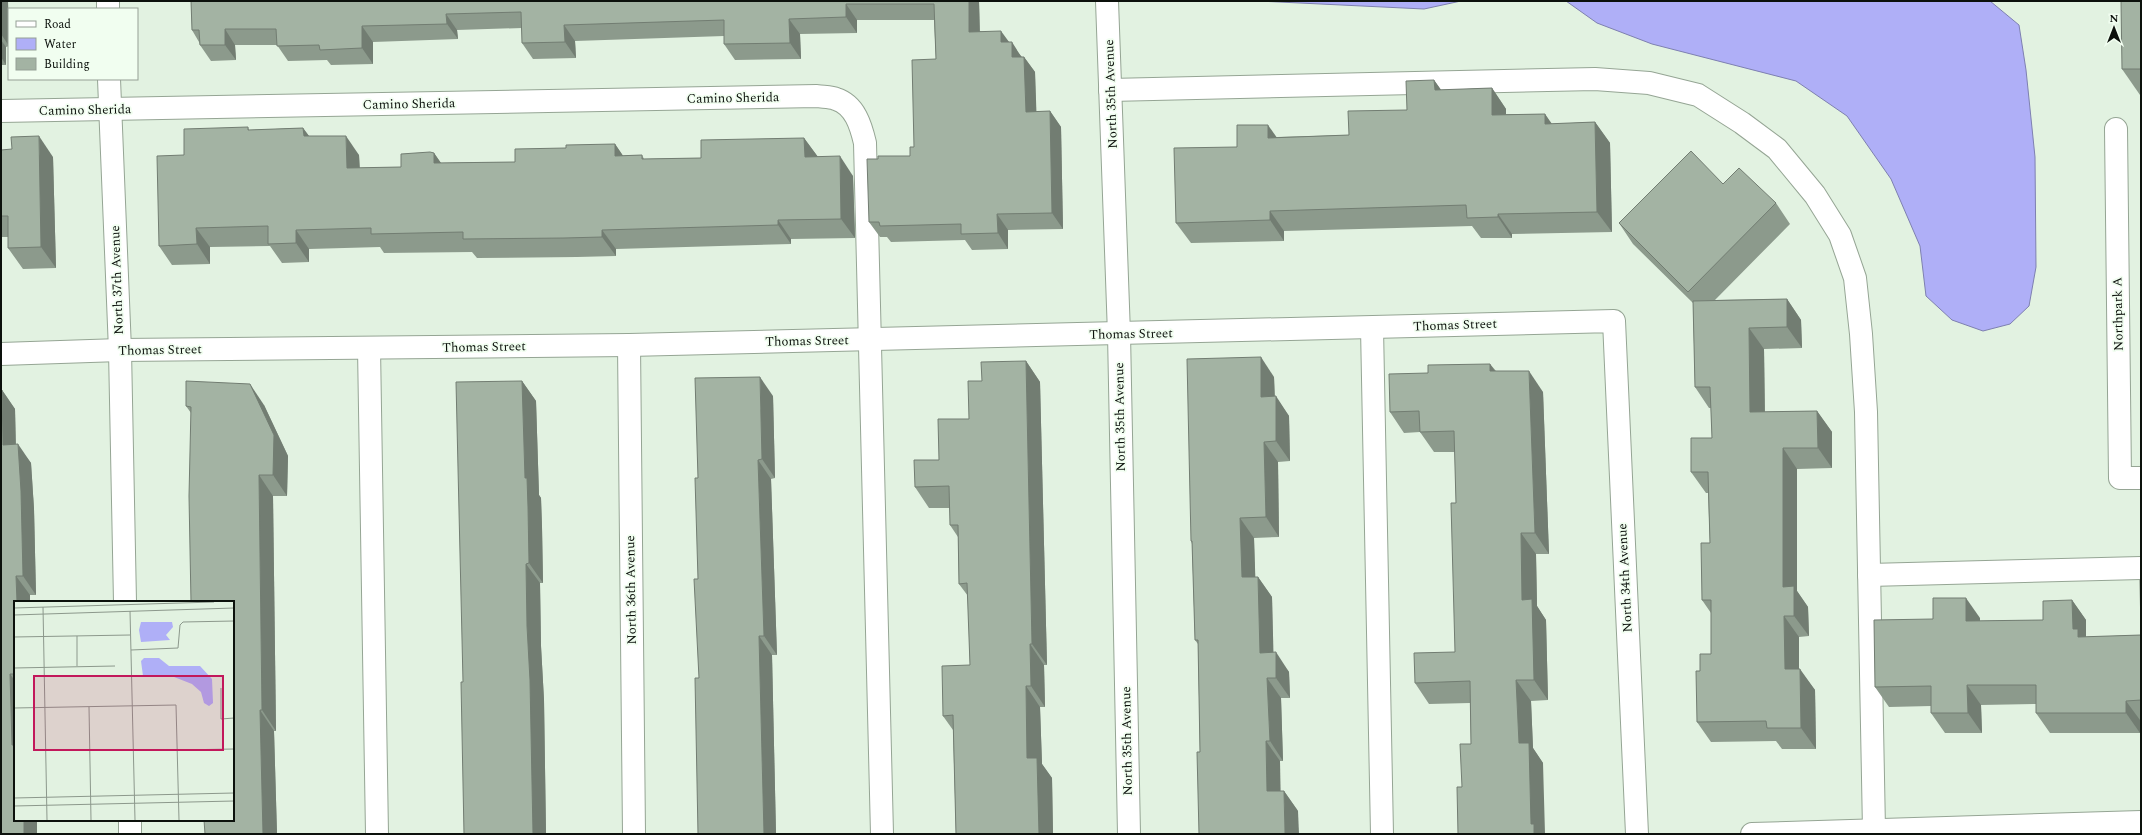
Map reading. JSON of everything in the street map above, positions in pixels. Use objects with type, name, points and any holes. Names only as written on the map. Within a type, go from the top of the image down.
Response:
[{"type":"street","name":"North 35th Avenue","points":[[1108,1],[1119,334],[1129,834]]},
{"type":"street","points":[[1110,90],[1595,79],[1649,84],[1698,95],[1742,123],[1776,149],[1815,194],[1840,235],[1855,278],[1861,334],[1866,412],[1874,830]]},
{"type":"street","name":"North 37th Avenue","points":[[109,80],[120,350],[125,601]]},
{"type":"street","name":"Camino Sherida","points":[[1,111],[817,96],[837,99],[849,108],[860,122],[865,143],[882,834]]},
{"type":"street","name":"Northpark A","points":[[2116,129],[2120,478],[2141,478]]},
{"type":"street","name":"Thomas Street","points":[[1,354],[120,350],[629,345],[1614,321]]},
{"type":"street","name":"North 34th Avenue","points":[[1614,321],[1637,834]]},
{"type":"street","points":[[1372,328],[1382,834]]},
{"type":"street","name":"North 36th Avenue","points":[[629,345],[634,834]]},
{"type":"street","points":[[369,348],[377,834]]},
{"type":"street","points":[[1869,574],[2141,568]]},
{"type":"street","points":[[130,821],[130,834]]},
{"type":"street","points":[[1752,834],[2141,822]]},
{"type":"water","points":[[1258,1],[1461,1],[1424,9]]},
{"type":"water","points":[[1566,1],[1990,1],[2019,25],[2026,70],[2035,157],[2036,267],[2029,306],[2010,324],[1983,331],[1952,320],[1926,296],[1920,246],[1891,179],[1847,116],[1796,81],[1652,44],[1597,23]]},
{"type":"building","points":[[191,1],[969,1],[969,32],[1001,31],[1001,42],[1012,42],[1012,57],[1024,57],[1026,112],[1050,111],[1052,213],[997,214],[998,233],[961,234],[961,224],[880,226],[879,222],[869,222],[867,159],[878,159],[878,156],[910,156],[910,147],[914,147],[912,60],[936,59],[934,4],[846,4],[846,17],[789,19],[790,43],[724,44],[724,20],[564,25],[565,42],[522,43],[521,12],[446,14],[447,24],[362,26],[362,48],[320,50],[319,45],[277,46],[276,29],[225,29],[225,45],[200,45],[199,30],[192,30]]},
{"type":"building","points":[[2121,1],[2141,1],[2141,69],[2122,69]]},
{"type":"building","points":[[1434,80],[1435,90],[1492,88],[1492,115],[1545,114],[1545,124],[1595,122],[1597,212],[1498,214],[1498,217],[1467,218],[1466,205],[1270,211],[1270,220],[1176,223],[1174,148],[1237,147],[1237,125],[1268,125],[1268,138],[1349,135],[1348,111],[1407,110],[1406,81]]},
{"type":"building","points":[[248,127],[248,130],[303,128],[304,136],[346,136],[347,168],[401,167],[401,154],[430,152],[434,153],[434,163],[515,162],[515,149],[566,148],[566,145],[615,144],[615,156],[642,155],[642,159],[701,158],[701,140],[804,138],[805,157],[840,156],[841,219],[778,220],[778,225],[602,230],[602,237],[564,238],[463,239],[463,232],[371,234],[371,228],[296,230],[296,243],[268,244],[268,226],[196,228],[197,244],[159,246],[157,156],[184,155],[184,129]]},
{"type":"building","points":[[39,136],[41,247],[8,248],[8,216],[1,216],[1,150],[12,149],[11,137]]},
{"type":"building","points":[[1691,151],[1723,184],[1739,168],[1776,203],[1688,292],[1619,223]]},
{"type":"building","points":[[1787,299],[1787,327],[1749,328],[1750,412],[1817,411],[1818,448],[1783,448],[1783,587],[1794,586],[1794,616],[1784,616],[1785,669],[1800,669],[1801,728],[1767,728],[1766,721],[1697,722],[1696,671],[1700,671],[1700,654],[1711,654],[1711,600],[1702,600],[1701,543],[1710,543],[1708,472],[1691,472],[1691,438],[1712,438],[1710,387],[1695,387],[1693,301]]},
{"type":"building","points":[[1261,357],[1261,397],[1276,396],[1276,441],[1264,442],[1266,517],[1240,518],[1242,577],[1258,577],[1260,653],[1276,652],[1276,678],[1267,678],[1270,741],[1266,741],[1267,791],[1284,791],[1285,834],[1199,834],[1197,752],[1200,752],[1198,640],[1195,640],[1191,541],[1187,359]]},
{"type":"building","points":[[1026,361],[1032,644],[1030,644],[1031,686],[1026,686],[1027,758],[1037,758],[1039,834],[956,834],[953,715],[943,716],[942,666],[970,665],[967,583],[959,584],[958,525],[950,525],[949,486],[915,487],[914,460],[939,460],[938,419],[969,419],[968,381],[982,381],[981,362]]},
{"type":"building","points":[[1490,364],[1490,371],[1529,371],[1535,533],[1521,533],[1522,600],[1532,599],[1534,680],[1516,680],[1519,743],[1529,743],[1531,824],[1534,824],[1534,834],[1458,834],[1457,787],[1462,787],[1460,744],[1471,744],[1470,681],[1415,683],[1414,653],[1455,652],[1451,503],[1456,503],[1454,431],[1420,432],[1419,411],[1390,412],[1389,374],[1428,373],[1428,365]]},
{"type":"building","points":[[760,377],[762,459],[758,460],[764,636],[759,636],[764,834],[698,834],[695,678],[699,678],[694,579],[698,579],[695,478],[698,478],[695,378]]},
{"type":"building","points":[[186,381],[250,384],[274,435],[273,475],[259,475],[262,710],[260,710],[263,834],[205,834],[204,821],[234,821],[234,601],[191,601],[189,496],[191,407],[186,406]]},
{"type":"building","points":[[522,381],[525,478],[527,478],[528,507],[529,563],[526,564],[533,834],[464,834],[461,682],[463,682],[456,382]]},
{"type":"building","points":[[2,390],[3,445],[18,444],[21,491],[23,576],[16,576],[17,601],[14,601],[14,674],[10,674],[12,745],[14,745],[14,821],[24,821],[24,834],[1,834]]},
{"type":"building","points":[[2140,580],[2141,580],[2141,635]]},
{"type":"building","points":[[1933,598],[1966,598],[1966,621],[2043,620],[2043,601],[2072,600],[2073,629],[2078,629],[2078,637],[2141,635],[2141,700],[2126,701],[2126,713],[2036,713],[2036,685],[1967,685],[1968,713],[1931,713],[1931,686],[1875,687],[1874,620],[1933,619]]}]
